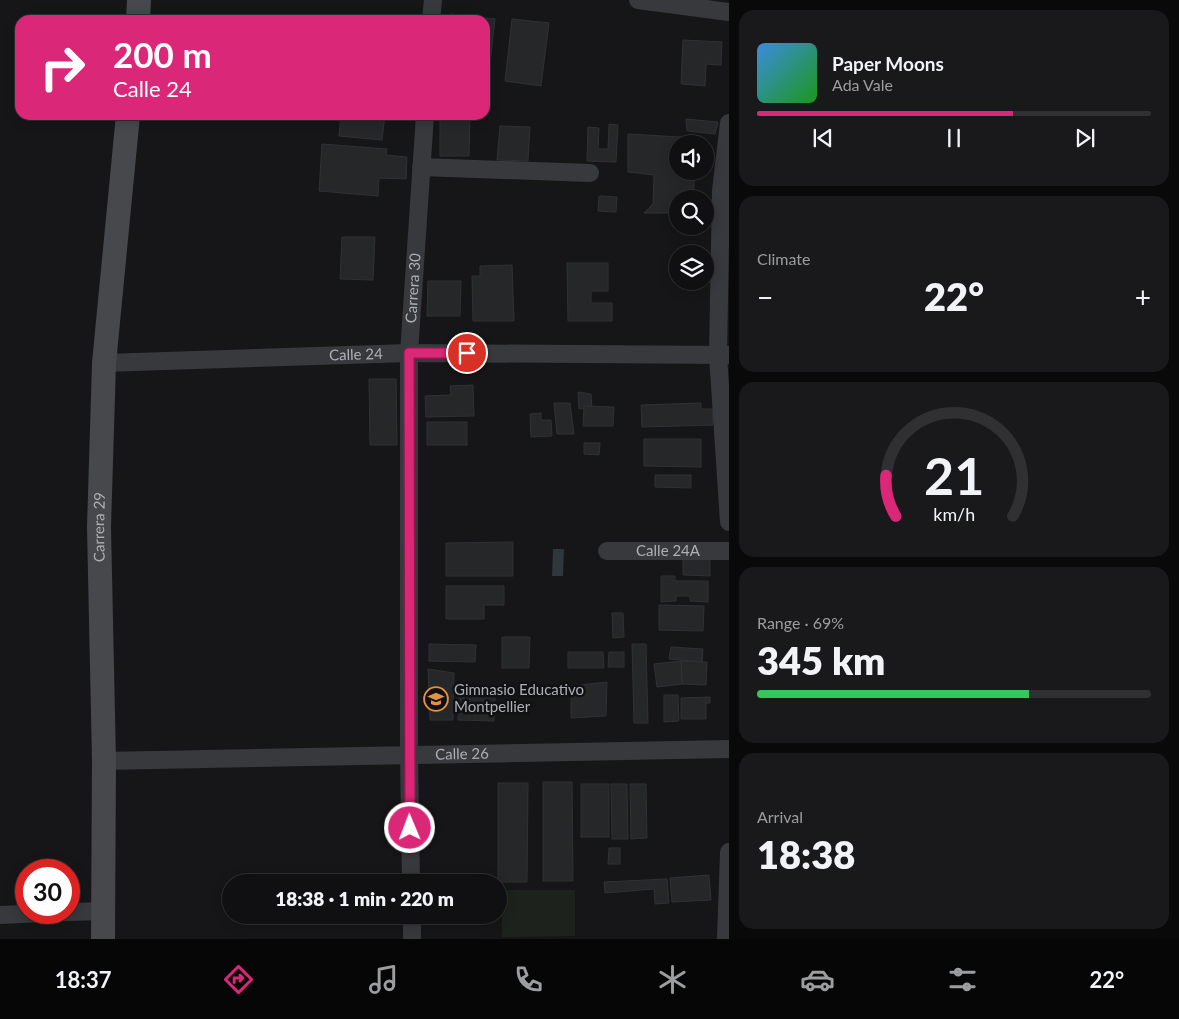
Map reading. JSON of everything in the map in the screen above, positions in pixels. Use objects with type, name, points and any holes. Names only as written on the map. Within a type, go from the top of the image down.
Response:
[{"type":"street","points":[[138,15],[140,0]]},
{"type":"street","points":[[432,15],[433,0]]},
{"type":"street","points":[[638,0],[729,12]]},
{"type":"street","name":"Carrera 29","points":[[103,939],[104,761],[99,528],[104,363],[128,120]]},
{"type":"street","name":"Carrera 30","points":[[411,874],[409,353],[425,120]]},
{"type":"street","points":[[729,123],[721,191],[729,522]]},
{"type":"street","points":[[421,167],[590,173]]},
{"type":"street","name":"Calle 24","points":[[104,363],[409,353],[724,355]]},
{"type":"street","name":"Calle 24A","points":[[607,551],[729,551]]},
{"type":"street","name":"Calle 26","points":[[104,761],[729,749]]},
{"type":"street","points":[[726,939],[729,852]]},
{"type":"street","points":[[80,912],[103,911]]},
{"type":"street","points":[[0,915],[15,914]]},
{"type":"street","points":[[412,924],[412,939]]},
{"type":"shaded area","points":[[553,549],[564,549],[563,576],[552,576]]},
{"type":"shaded area","points":[[507,890],[575,890],[575,936],[502,937],[502,924],[507,924]]},
{"type":"building","points":[[490,18],[495,19],[490,64]]},
{"type":"building","points":[[512,19],[549,23],[541,86],[505,81]]},
{"type":"building","points":[[683,40],[722,42],[721,65],[706,64],[705,86],[681,84]]},
{"type":"building","points":[[686,119],[718,122],[715,134],[687,131]]},
{"type":"building","points":[[341,120],[384,120],[382,140],[339,136]]},
{"type":"building","points":[[440,120],[470,120],[469,156],[440,156]]},
{"type":"building","points":[[609,124],[618,125],[616,162],[587,161],[588,127],[599,128],[598,149],[608,149]]},
{"type":"building","points":[[500,126],[530,127],[528,161],[497,160]]},
{"type":"building","points":[[628,134],[669,136],[669,180],[694,180],[694,190],[669,190],[669,213],[644,213],[653,204],[654,175],[628,172]]},
{"type":"building","points":[[322,144],[387,149],[386,155],[407,157],[406,179],[379,178],[378,196],[319,191]]},
{"type":"building","points":[[599,196],[617,197],[616,212],[598,211]]},
{"type":"building","points":[[342,237],[375,237],[373,280],[340,279]]},
{"type":"building","points":[[567,263],[608,263],[608,291],[591,291],[591,303],[612,303],[612,321],[568,321]]},
{"type":"building","points":[[512,265],[514,321],[473,321],[472,276],[480,276],[480,266]]},
{"type":"building","points":[[428,281],[461,281],[460,316],[427,316]]},
{"type":"building","points":[[369,379],[396,379],[397,445],[370,445]]},
{"type":"building","points":[[473,385],[474,416],[426,417],[425,396],[451,395],[450,386]]},
{"type":"building","points":[[578,392],[591,394],[592,408],[579,409]]},
{"type":"building","points":[[554,403],[570,403],[574,434],[557,434]]},
{"type":"building","points":[[701,403],[701,409],[713,409],[713,425],[642,427],[641,405]]},
{"type":"building","points":[[584,406],[614,407],[613,426],[583,426]]},
{"type":"building","points":[[541,413],[541,420],[551,420],[552,436],[531,437],[530,414]]},
{"type":"building","points":[[427,422],[467,422],[467,445],[427,445]]},
{"type":"building","points":[[644,439],[701,439],[701,467],[644,466]]},
{"type":"building","points":[[584,443],[600,443],[599,455],[584,454]]},
{"type":"building","points":[[655,475],[691,475],[691,488],[655,487]]},
{"type":"building","points":[[513,542],[513,576],[446,576],[446,543]]},
{"type":"building","points":[[683,554],[710,554],[710,576],[683,575]]},
{"type":"building","points":[[661,576],[675,576],[675,581],[708,581],[708,602],[690,601],[690,596],[676,596],[676,601],[661,602]]},
{"type":"building","points":[[446,586],[504,586],[504,605],[484,605],[484,619],[446,619]]},
{"type":"building","points":[[659,605],[704,606],[703,631],[659,630]]},
{"type":"building","points":[[612,613],[623,613],[624,637],[613,638]]},
{"type":"building","points":[[502,637],[530,637],[529,668],[502,668]]},
{"type":"building","points":[[429,644],[476,645],[475,662],[429,661]]},
{"type":"building","points":[[632,644],[646,644],[648,723],[634,723]]},
{"type":"building","points":[[671,647],[703,649],[702,662],[669,659]]},
{"type":"building","points":[[568,652],[603,652],[604,668],[568,668]]},
{"type":"building","points":[[609,652],[624,652],[624,667],[608,667]]},
{"type":"building","points":[[681,661],[707,662],[706,685],[682,684]]},
{"type":"building","points":[[681,661],[682,684],[657,687],[654,664]]},
{"type":"building","points":[[428,669],[454,673],[453,720],[430,720]]},
{"type":"building","points":[[607,682],[606,716],[571,718],[571,686]]},
{"type":"building","points":[[459,695],[495,696],[494,721],[458,720]]},
{"type":"building","points":[[664,695],[678,695],[679,721],[664,722]]},
{"type":"building","points":[[710,697],[710,703],[706,703],[706,719],[681,719],[681,698]]},
{"type":"building","points":[[543,782],[572,782],[573,881],[543,881]]},
{"type":"building","points":[[498,783],[528,783],[527,882],[507,882],[507,874],[498,874]]},
{"type":"building","points":[[581,784],[609,784],[609,837],[581,837]]},
{"type":"building","points":[[611,784],[627,784],[628,839],[612,839]]},
{"type":"building","points":[[630,784],[646,784],[647,838],[631,839]]},
{"type":"building","points":[[609,848],[620,848],[620,864],[608,864]]},
{"type":"building","points":[[709,875],[711,900],[672,902],[670,878]]},
{"type":"building","points":[[667,879],[669,903],[655,904],[654,889],[605,893],[604,882]]},
{"type":"place","name":"Gimnasio Educativo Montpellier","points":[[436,699]]},
{"type":"route","points":[[410,828],[409,353],[467,353]]}]
